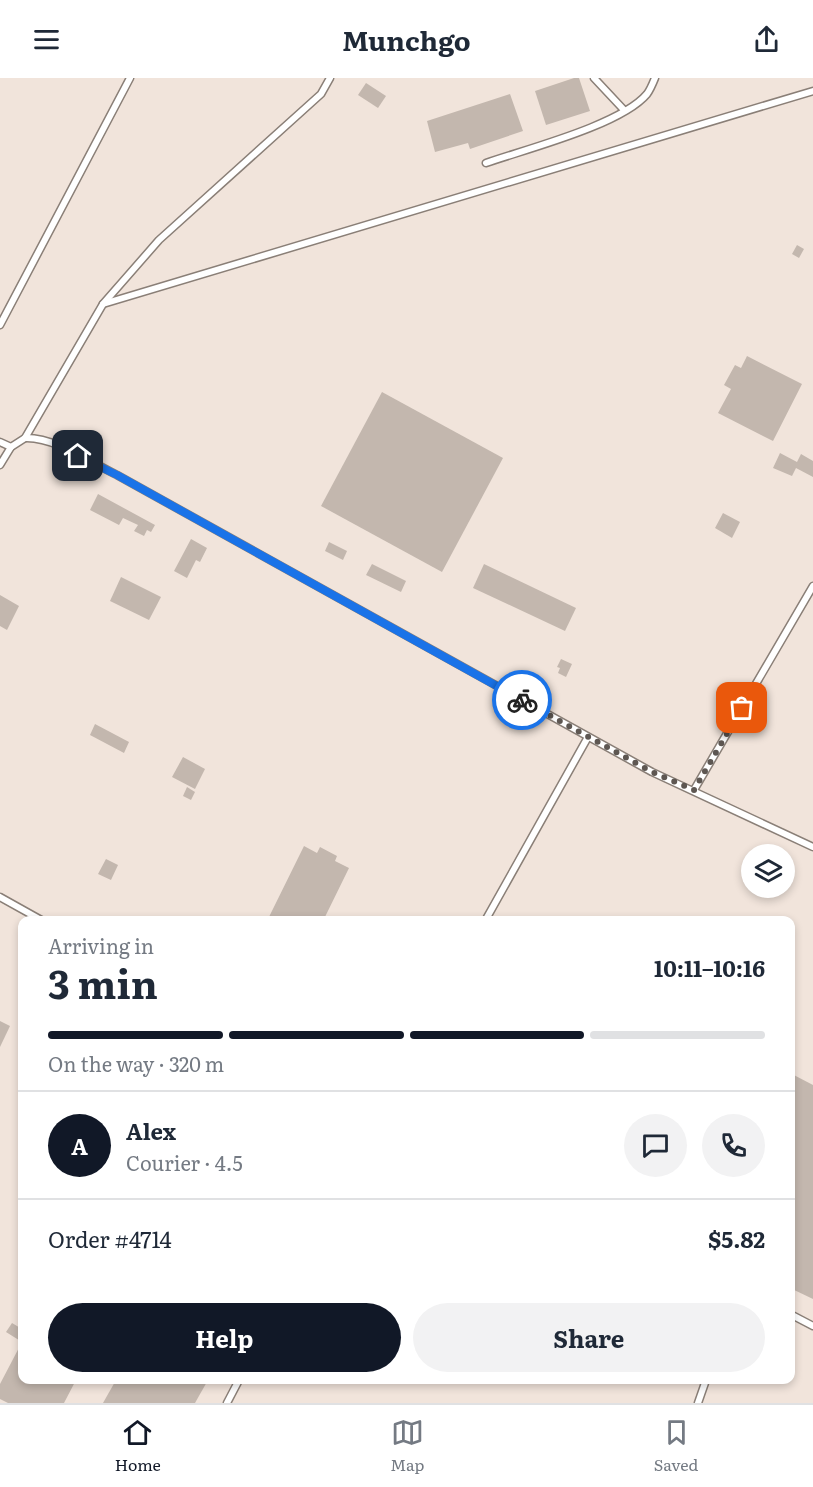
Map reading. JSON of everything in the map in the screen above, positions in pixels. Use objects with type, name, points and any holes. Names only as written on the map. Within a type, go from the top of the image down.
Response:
[{"type":"lane","points":[[0,325],[130,78]]},
{"type":"lane","points":[[0,465],[11,447],[25,438],[103,304],[159,240],[321,94],[330,78]]},
{"type":"lane","points":[[594,78],[624,110]]},
{"type":"lane","points":[[486,163],[599,124],[646,94],[656,78]]},
{"type":"lane","points":[[103,304],[813,91]]},
{"type":"lane","points":[[25,438],[36,438],[58,446],[117,475],[652,772],[813,847]]},
{"type":"lane","points":[[0,442],[11,447]]},
{"type":"lane","points":[[694,790],[813,585]]},
{"type":"lane","points":[[488,916],[588,736]]},
{"type":"lane","points":[[0,897],[34,916]]},
{"type":"lane","points":[[795,1317],[813,1326]]},
{"type":"lane","points":[[227,1403],[237,1384]]},
{"type":"lane","points":[[698,1403],[705,1384]]},
{"type":"building","points":[[579,78],[590,111],[546,125],[535,91]]},
{"type":"building","points":[[366,83],[386,96],[378,108],[358,95]]},
{"type":"building","points":[[510,94],[523,131],[470,149],[468,143],[435,152],[427,121]]},
{"type":"building","points":[[797,245],[804,249],[799,258],[792,254]]},
{"type":"building","points":[[747,356],[802,384],[773,441],[718,413],[731,389],[724,385],[735,365],[741,368]]},
{"type":"building","points":[[382,392],[503,458],[442,572],[321,506]]},
{"type":"building","points":[[780,453],[797,462],[801,454],[813,461],[813,477],[796,468],[792,476],[773,468]]},
{"type":"building","points":[[98,494],[155,525],[151,532],[147,530],[144,536],[134,531],[138,525],[123,518],[119,525],[90,510]]},
{"type":"building","points":[[723,513],[740,522],[732,538],[715,528]]},
{"type":"building","points":[[191,539],[207,548],[200,562],[196,560],[187,578],[174,571]]},
{"type":"building","points":[[329,542],[347,551],[343,560],[325,551]]},
{"type":"building","points":[[372,564],[406,581],[401,592],[366,575]]},
{"type":"building","points":[[484,564],[576,608],[565,631],[473,588]]},
{"type":"building","points":[[121,577],[161,597],[149,620],[110,601]]},
{"type":"building","points":[[0,595],[19,606],[7,630],[0,626]]},
{"type":"building","points":[[561,659],[572,664],[566,677],[558,673],[560,668],[557,667]]},
{"type":"building","points":[[95,724],[129,742],[124,753],[90,735]]},
{"type":"building","points":[[183,757],[205,769],[195,789],[172,777]]},
{"type":"building","points":[[187,787],[195,792],[191,800],[183,796]]},
{"type":"building","points":[[304,846],[317,853],[320,847],[337,856],[335,861],[349,868],[325,916],[269,916]]},
{"type":"building","points":[[106,859],[118,865],[111,880],[98,874]]},
{"type":"building","points":[[0,1021],[10,1026],[0,1047]]},
{"type":"building","points":[[795,1076],[813,1085],[813,1299],[795,1290]]},
{"type":"building","points":[[12,1323],[18,1327],[18,1340],[6,1332]]},
{"type":"building","points":[[18,1350],[18,1384],[74,1384],[64,1403],[8,1403],[0,1399],[0,1384]]},
{"type":"building","points":[[114,1384],[206,1384],[195,1403],[103,1403]]},
{"type":"way so far","points":[[522,700],[652,772],[694,790],[742,708]]},
{"type":"route","points":[[78,456],[117,475],[522,700]]}]
